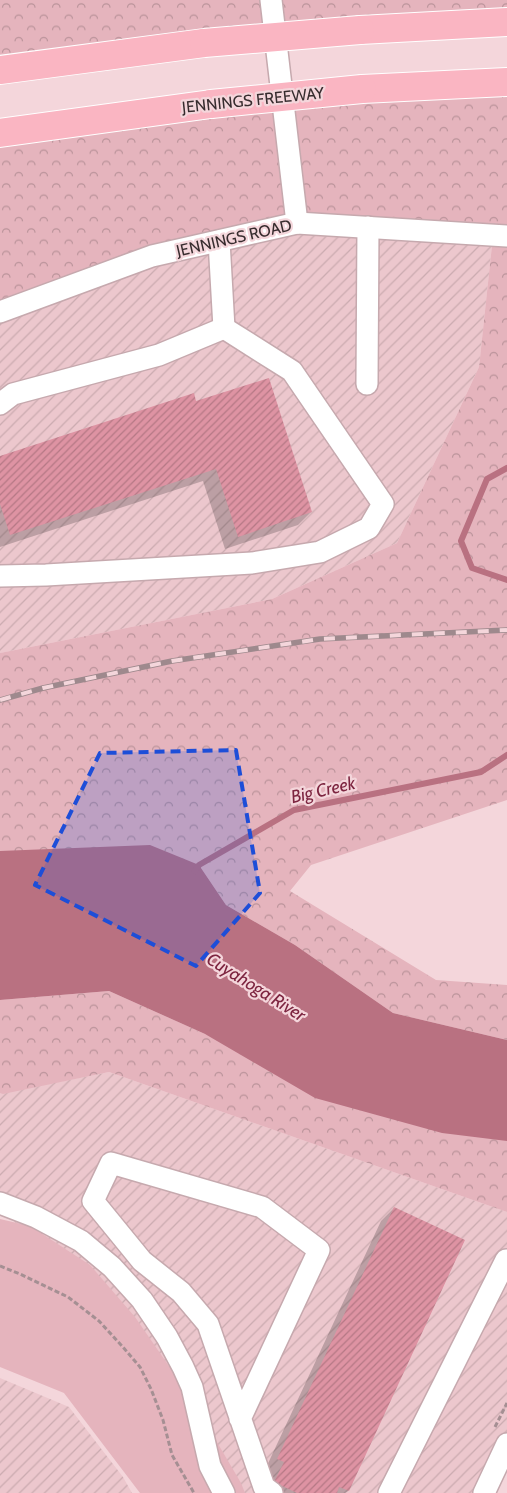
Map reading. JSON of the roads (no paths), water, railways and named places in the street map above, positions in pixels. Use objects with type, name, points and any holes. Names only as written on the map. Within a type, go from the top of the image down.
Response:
[{"type":"highway","points":[[0,70],[204,43],[360,30],[507,22]]},
{"type":"highway","name":"JENNINGS FREEWAY","points":[[0,133],[211,104],[362,89],[507,82]]},
{"type":"street","points":[[271,0],[297,223]]},
{"type":"street","name":"JENNINGS ROAD","points":[[0,312],[152,256],[297,223],[507,236]]},
{"type":"street","points":[[367,384],[368,228]]},
{"type":"street","points":[[219,240],[224,328]]},
{"type":"street","points":[[0,404],[13,394],[159,355],[224,328]]},
{"type":"street","points":[[0,576],[46,576],[252,563],[320,552],[369,528],[383,504],[292,371],[224,328]]},
{"type":"street","points":[[240,1419],[319,1250],[262,1207],[110,1163],[93,1201],[142,1261],[181,1292],[208,1324],[240,1419],[264,1487],[272,1493]]},
{"type":"street","points":[[0,1203],[36,1216],[81,1241],[112,1267],[142,1300],[167,1337],[189,1380],[210,1466],[224,1493]]},
{"type":"street","points":[[389,1493],[506,1260]]},
{"type":"street","points":[[484,1493],[507,1444]]},
{"type":"water","name":"Cuyahoga River","points":[[150,845],[199,865],[226,905],[295,945],[393,1013],[507,1040],[507,1141],[442,1133],[315,1098],[205,1034],[109,991],[0,1000],[0,851]]},
{"type":"waterway","name":"Big Creek","points":[[507,468],[487,479],[461,541],[472,568],[507,580]]},
{"type":"waterway","name":"Big Creek","points":[[195,871],[199,865],[294,810],[481,772],[507,755]]},
{"type":"railway","points":[[0,700],[43,688],[172,661],[320,639],[507,630]]}]
